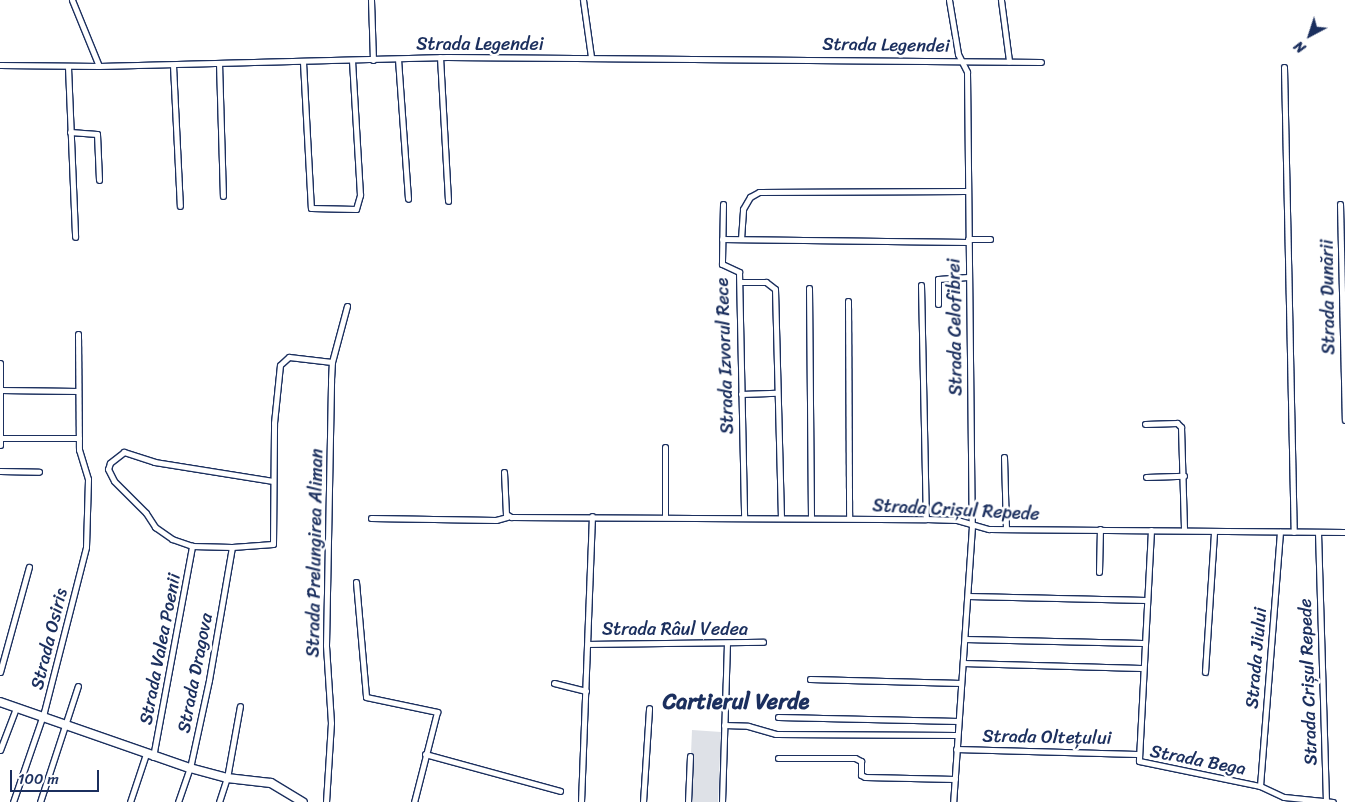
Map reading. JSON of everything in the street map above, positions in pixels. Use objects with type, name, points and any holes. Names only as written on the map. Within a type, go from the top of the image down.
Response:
[{"type":"street","points":[[72,0],[99,66]]},
{"type":"street","points":[[371,0],[373,60]]},
{"type":"street","points":[[583,0],[591,57]]},
{"type":"street","name":"Strada Celofibrei","points":[[949,0],[961,60],[966,72],[972,526],[953,802]]},
{"type":"street","points":[[1001,0],[1009,61]]},
{"type":"street","points":[[440,57],[448,201]]},
{"type":"street","name":"Strada Legendei","points":[[0,65],[173,65],[440,57],[961,60]]},
{"type":"street","points":[[398,59],[408,199]]},
{"type":"street","points":[[303,62],[311,208],[356,209],[360,195],[352,60]]},
{"type":"street","points":[[961,60],[1041,62]]},
{"type":"street","points":[[219,64],[223,196]]},
{"type":"street","points":[[173,65],[180,206]]},
{"type":"street","points":[[68,66],[75,237]]},
{"type":"street","points":[[1284,67],[1294,532]]},
{"type":"street","points":[[70,132],[97,134],[99,180]]},
{"type":"street","points":[[741,240],[743,209],[750,197],[760,192],[967,191]]},
{"type":"street","name":"Strada Izvorul Rece","points":[[723,204],[722,264],[738,270],[740,282],[744,518]]},
{"type":"street","name":"Strada Dunării","points":[[1340,204],[1345,420]]},
{"type":"street","points":[[722,239],[990,240]]},
{"type":"street","points":[[938,304],[938,279],[968,276]]},
{"type":"street","points":[[740,282],[766,282],[775,289],[777,393],[780,398],[781,518]]},
{"type":"street","points":[[921,285],[926,519]]},
{"type":"street","points":[[809,288],[811,518]]},
{"type":"street","points":[[848,301],[849,518]]},
{"type":"street","name":"Strada Prelungirea Aliman","points":[[326,802],[332,723],[326,645],[332,362],[347,306]]},
{"type":"street","name":"Strada Osiris","points":[[13,802],[43,718],[84,554],[88,479],[79,438],[78,334]]},
{"type":"street","points":[[273,481],[155,462],[124,452],[115,457],[108,469],[114,481],[163,535],[192,546],[232,548],[274,542],[273,481],[280,366],[289,357],[332,362]]},
{"type":"street","points":[[0,363],[0,445]]},
{"type":"street","points":[[1,390],[78,391]]},
{"type":"street","points":[[741,394],[777,393]]},
{"type":"street","points":[[1145,424],[1180,424],[1184,476],[1184,530]]},
{"type":"street","points":[[0,438],[79,438]]},
{"type":"street","points":[[665,447],[666,517]]},
{"type":"street","points":[[1004,457],[1006,529]]},
{"type":"street","points":[[0,472],[39,472]]},
{"type":"street","points":[[504,472],[507,517]]},
{"type":"street","points":[[1146,477],[1184,476]]},
{"type":"street","name":"Strada Crișul Repede","points":[[371,518],[496,520],[507,517],[592,516],[926,519],[957,520],[972,526],[1006,529],[1345,532]]},
{"type":"street","name":"Strada Râul Vedea","points":[[581,802],[592,516]]},
{"type":"street","points":[[1098,572],[1100,529]]},
{"type":"street","points":[[1137,754],[1151,530]]},
{"type":"street","points":[[1205,672],[1214,531]]},
{"type":"street","name":"Strada Jiului","points":[[1260,786],[1280,532]]},
{"type":"street","name":"Strada Crișul Repede","points":[[1318,532],[1326,801]]},
{"type":"street","name":"Strada Valea Poenii","points":[[130,802],[150,755],[192,546]]},
{"type":"street","name":"Strada Dragova","points":[[178,802],[190,768],[232,548]]},
{"type":"street","points":[[0,672],[29,567]]},
{"type":"street","points":[[356,582],[366,697],[437,712],[414,802]]},
{"type":"street","points":[[968,596],[1146,600]]},
{"type":"street","points":[[964,639],[1143,643]]},
{"type":"street","name":"Strada Râul Vedea","points":[[588,644],[763,642]]},
{"type":"street","points":[[722,802],[727,643]]},
{"type":"street","points":[[962,663],[1142,668]]},
{"type":"street","points":[[810,679],[961,683]]},
{"type":"street","points":[[554,683],[586,691]]},
{"type":"street","points":[[40,802],[78,686]]},
{"type":"street","points":[[0,702],[190,768],[227,778],[271,783],[292,799],[303,802]]},
{"type":"street","points":[[219,802],[227,778],[240,706]]},
{"type":"street","points":[[0,750],[16,708]]},
{"type":"street","points":[[644,802],[649,708]]},
{"type":"street","points":[[778,717],[958,721]]},
{"type":"street","points":[[724,725],[748,726],[776,734],[957,735]]},
{"type":"street","name":"Strada Oltețului","points":[[956,749],[1137,754]]},
{"type":"street","points":[[425,754],[560,791]]},
{"type":"street","name":"Strada Bega","points":[[1137,754],[1138,761],[1146,765],[1260,786],[1284,797],[1333,802]]},
{"type":"street","points":[[688,802],[690,756]]},
{"type":"street","points":[[778,758],[855,758],[861,762],[861,775],[865,777],[955,780]]},
{"type":"shaded area","points":[[692,730],[721,732],[718,802],[689,802]]},
{"type":"district","name":"Cartierul Verde","points":[[736,702]]}]
